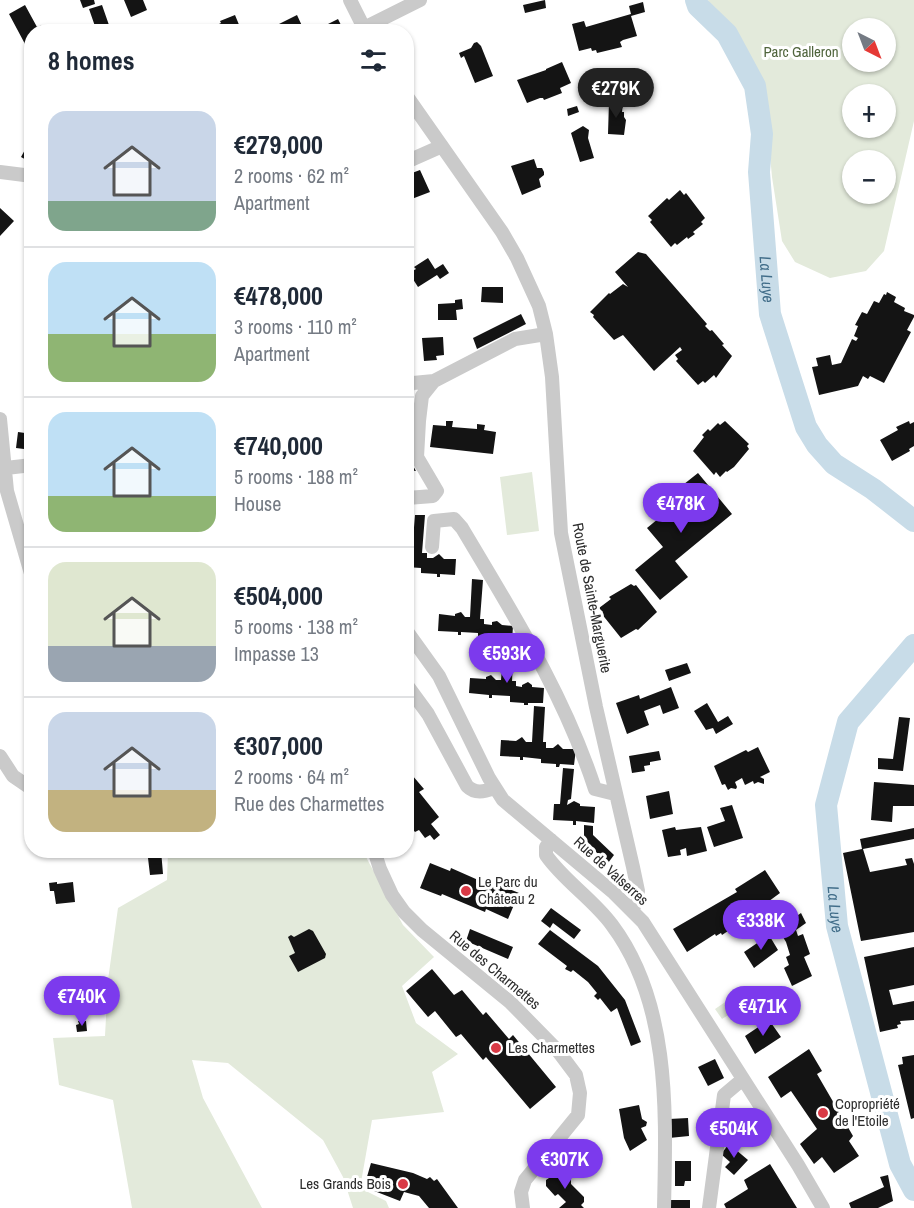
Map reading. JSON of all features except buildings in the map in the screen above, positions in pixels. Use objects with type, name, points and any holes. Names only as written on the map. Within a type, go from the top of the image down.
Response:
[{"type":"street","points":[[350,0],[362,24]]},
{"type":"street","points":[[376,24],[420,0]]},
{"type":"street","name":"Route de Sainte-Marguerite","points":[[414,106],[485,207],[517,258],[539,306],[546,334],[552,377],[561,533],[615,794],[638,891],[633,910]]},
{"type":"street","points":[[414,158],[442,146]]},
{"type":"street","points":[[0,172],[24,175]]},
{"type":"street","points":[[417,457],[422,396],[434,381],[515,339],[546,334]]},
{"type":"street","points":[[414,382],[434,381]]},
{"type":"street","points":[[0,419],[7,491],[24,549]]},
{"type":"street","points":[[414,453],[437,491],[433,495],[414,497]]},
{"type":"street","points":[[6,468],[24,466]]},
{"type":"street","points":[[432,547],[434,521],[454,519],[462,528],[545,668],[584,753],[595,789],[615,794]]},
{"type":"street","name":"Rue de Valserres","points":[[414,641],[439,676],[494,788],[514,809],[633,910],[648,929],[823,1208]]},
{"type":"street","points":[[414,695],[428,714],[467,786],[478,792],[494,788]]},
{"type":"street","points":[[0,756],[13,776],[24,784]]},
{"type":"street","points":[[551,840],[546,847],[546,855],[613,925],[626,945],[647,992],[654,1016],[665,1126],[664,1208]]},
{"type":"street","name":"Rue des Charmettes","points":[[377,858],[392,894],[404,912],[422,930],[510,1002],[558,1051],[576,1075],[580,1093],[578,1114],[525,1180],[521,1192],[523,1208]]},
{"type":"street","points":[[709,1208],[724,1095],[743,1079]]},
{"type":"green space","name":"Parc Galleron","points":[[708,0],[914,0],[914,121],[896,199],[896,150],[842,150],[842,204],[895,204],[884,251],[866,271],[830,278],[795,262],[782,241],[772,177],[764,89],[736,39],[711,9]]},
{"type":"green space","points":[[532,472],[539,531],[507,535],[500,477]]},
{"type":"green space","points":[[168,858],[367,858],[403,925],[434,957],[402,986],[416,1023],[458,1054],[432,1072],[444,1112],[372,1120],[360,1188],[386,1201],[389,1208],[353,1208],[343,1177],[323,1140],[228,1063],[192,1060],[203,1098],[262,1208],[132,1208],[113,1100],[59,1085],[53,1038],[105,1036],[108,980],[118,908],[167,880]]},
{"type":"green space","points":[[746,988],[753,999],[722,1019],[715,1009]]},
{"type":"waterway","name":"La Luye","points":[[696,0],[698,6],[727,34],[755,86],[762,134],[759,172],[770,314],[806,427],[817,445],[834,464],[873,489],[914,521]]},
{"type":"waterway","name":"La Luye","points":[[914,645],[848,722],[826,805],[837,926],[900,1164],[914,1190]]},
{"type":"place","name":"Le Parc du Château 2","points":[[466,891]]},
{"type":"place","name":"Les Charmettes","points":[[496,1048]]},
{"type":"place","name":"Copropriété de l'Etoile","points":[[823,1113]]},
{"type":"place","name":"Les Grands Bois","points":[[403,1184]]}]
